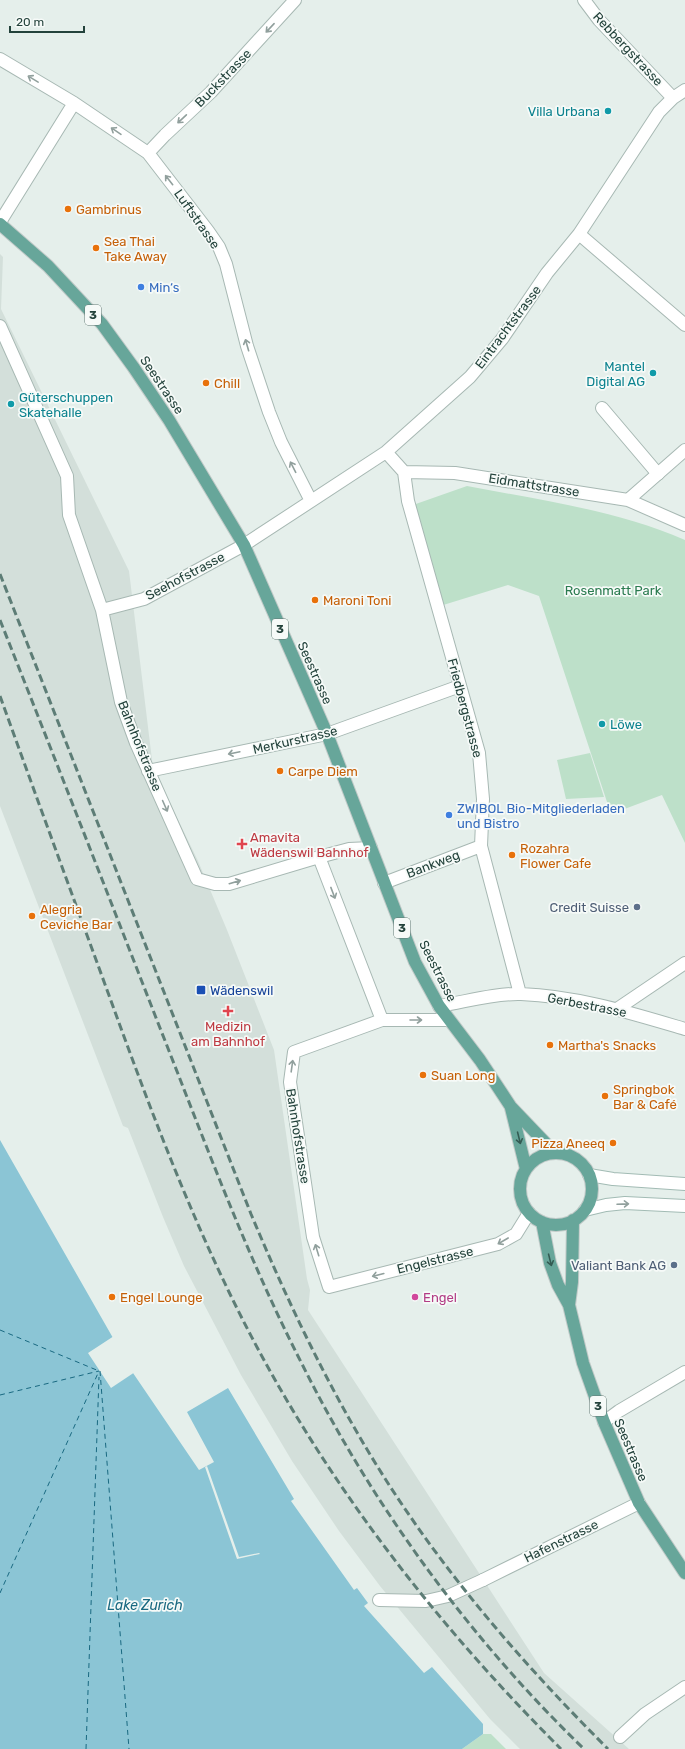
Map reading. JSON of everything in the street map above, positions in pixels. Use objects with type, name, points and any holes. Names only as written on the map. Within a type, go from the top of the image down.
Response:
[{"type":"main road","name":"Seestrasse","points":[[0,223],[48,266],[102,324],[169,420],[244,545],[327,734],[415,962],[439,1006],[480,1060],[511,1107],[555,1153]]},
{"type":"main road","name":"Seestrasse","points":[[511,1107],[526,1170]]},
{"type":"main road","points":[[555,1153],[564,1154],[579,1162],[589,1175],[592,1189],[589,1203],[585,1210],[573,1220],[558,1225],[542,1222],[529,1213],[520,1196],[522,1178],[526,1170],[538,1158],[555,1153]]},
{"type":"main road","name":"Seestrasse","points":[[569,1305],[572,1282],[573,1220]]},
{"type":"main road","name":"Seestrasse","points":[[542,1222],[550,1263],[558,1285],[569,1305],[582,1363],[604,1422],[639,1503],[685,1573]]},
{"type":"street","name":"Buckstrasse","points":[[148,153],[211,92],[295,0]]},
{"type":"street","name":"Rebbergstrasse","points":[[584,0],[599,20],[673,98]]},
{"type":"street","name":"Luftstrasse","points":[[0,59],[74,103],[148,153],[219,247],[226,264],[248,346],[269,412],[281,442],[311,501]]},
{"type":"street","name":"Eintrachtstrasse","points":[[244,545],[386,452],[470,377],[502,339],[548,273],[579,234],[659,112],[673,98],[685,90]]},
{"type":"street","points":[[0,223],[74,103]]},
{"type":"street","points":[[579,234],[685,325]]},
{"type":"street","name":"Bahnhofstrasse","points":[[0,326],[67,476],[69,515],[102,610],[121,702],[148,771],[197,879],[215,884],[229,884],[319,857]]},
{"type":"street","points":[[602,408],[658,474]]},
{"type":"street","points":[[628,500],[685,450]]},
{"type":"street","points":[[386,452],[404,472]]},
{"type":"street","name":"Eidmattstrasse","points":[[404,472],[455,473],[628,500],[685,525]]},
{"type":"street","name":"Friedbergstrasse","points":[[404,472],[408,501],[479,753],[483,799],[481,846],[520,994]]},
{"type":"street","name":"Seehofstrasse","points":[[102,610],[144,599],[244,545]]},
{"type":"street","name":"Merkurstrasse","points":[[148,771],[327,734],[460,686]]},
{"type":"street","name":"Bankweg","points":[[384,883],[481,846]]},
{"type":"street","points":[[371,848],[349,849],[319,857],[382,1020]]},
{"type":"street","points":[[617,1009],[685,963]]},
{"type":"street","name":"Gerbestrasse","points":[[439,1006],[520,994],[569,998],[617,1009],[685,1029]]},
{"type":"street","name":"Bahnhofstrasse","points":[[329,1287],[313,1237],[290,1082],[294,1052],[382,1020],[449,1020]]},
{"type":"street","points":[[589,1175],[613,1179],[685,1184]]},
{"type":"street","points":[[585,1210],[606,1205],[625,1203],[685,1206]]},
{"type":"street","name":"Engelstrasse","points":[[329,1287],[498,1244],[516,1234],[529,1213]]},
{"type":"street","points":[[604,1422],[618,1411],[685,1372]]},
{"type":"street","name":"Hafenstrasse","points":[[380,1600],[426,1601],[448,1596],[639,1503]]},
{"type":"street","points":[[620,1737],[645,1714],[685,1687]]},
{"type":"shaded area","points":[[0,254],[3,257],[1,309],[129,571],[153,768],[198,861],[274,1050],[307,1279],[310,1290],[308,1310],[544,1673],[629,1749],[520,1749],[490,1719],[380,1586],[339,1531],[292,1461],[241,1375],[184,1266],[128,1128],[123,1126],[0,806]]},
{"type":"green space","name":"Rosenmatt Park","points":[[467,486],[550,501],[605,513],[685,540],[685,843],[662,795],[611,814],[539,596],[508,585],[440,606],[413,505]]},
{"type":"green space","points":[[590,753],[604,797],[566,799],[557,760]]},
{"type":"green space","points":[[483,1734],[491,1734],[506,1749],[462,1749]]},
{"type":"water","name":"Lake Zurich","points":[[0,1140],[133,1373],[199,1470],[214,1462],[187,1412],[228,1388],[294,1499],[291,1501],[354,1590],[357,1588],[368,1603],[364,1606],[424,1673],[432,1667],[483,1724],[483,1734],[462,1749],[0,1749]]},
{"type":"pier","points":[[114,1336],[135,1372],[111,1388],[88,1353]]},
{"type":"pier","points":[[207,1466],[239,1557],[260,1554],[237,1559],[205,1467]]},
{"type":"ferry route","points":[[0,1330],[99,1371]]},
{"type":"ferry route","points":[[0,1395],[99,1371]]},
{"type":"ferry route","points":[[0,1593],[99,1371]]},
{"type":"ferry route","points":[[100,1371],[129,1749]]},
{"type":"ferry route","points":[[86,1749],[99,1377]]},
{"type":"railway","points":[[0,574],[251,1214],[317,1359],[375,1463],[420,1531],[470,1597],[496,1628],[551,1690],[608,1749]]},
{"type":"railway","points":[[0,620],[227,1199],[263,1283],[303,1366],[361,1470],[427,1569],[502,1663],[542,1707],[584,1749]]},
{"type":"railway","points":[[0,696],[126,1043],[160,1132],[196,1220],[236,1307],[258,1349],[322,1458],[395,1560],[475,1657],[517,1704],[561,1749]]},
{"type":"place","name":"Villa Urbana","points":[[608,111]]},
{"type":"place","name":"Gambrinus","points":[[68,209]]},
{"type":"place","name":"Sea Thai Take Away","points":[[96,248]]},
{"type":"place","name":"Min‘s","points":[[141,287]]},
{"type":"place","name":"Mantel Digital AG","points":[[653,373]]},
{"type":"place","name":"Chill","points":[[206,383]]},
{"type":"place","name":"Güterschuppen Skatehalle","points":[[11,404]]},
{"type":"place","name":"Maroni Toni","points":[[315,600]]},
{"type":"place","name":"Löwe","points":[[602,724]]},
{"type":"place","name":"Carpe Diem","points":[[280,771]]},
{"type":"place","name":"ZWIBOL Bio-Mitgliederladen und Bistro","points":[[449,815]]},
{"type":"place","name":"Amavita Wädenswil Bahnhof","points":[[242,844]]},
{"type":"place","name":"Rozahra Flower Cafe","points":[[512,855]]},
{"type":"place","name":"Credit Suisse","points":[[637,907]]},
{"type":"place","name":"Alegria Ceviche Bar","points":[[32,916]]},
{"type":"place","name":"Wädenswil","points":[[201,990]]},
{"type":"place","name":"Medizin am Bahnhof","points":[[228,1011]]},
{"type":"place","name":"Martha's Snacks","points":[[550,1045]]},
{"type":"place","name":"Suan Long","points":[[423,1075]]},
{"type":"place","name":"Springbok Bar & Café","points":[[605,1096]]},
{"type":"place","name":"Pizza Aneeq","points":[[613,1143]]},
{"type":"place","name":"Valiant Bank AG","points":[[674,1265]]},
{"type":"place","name":"Engel Lounge","points":[[112,1297]]},
{"type":"place","name":"Engel","points":[[415,1297]]}]
